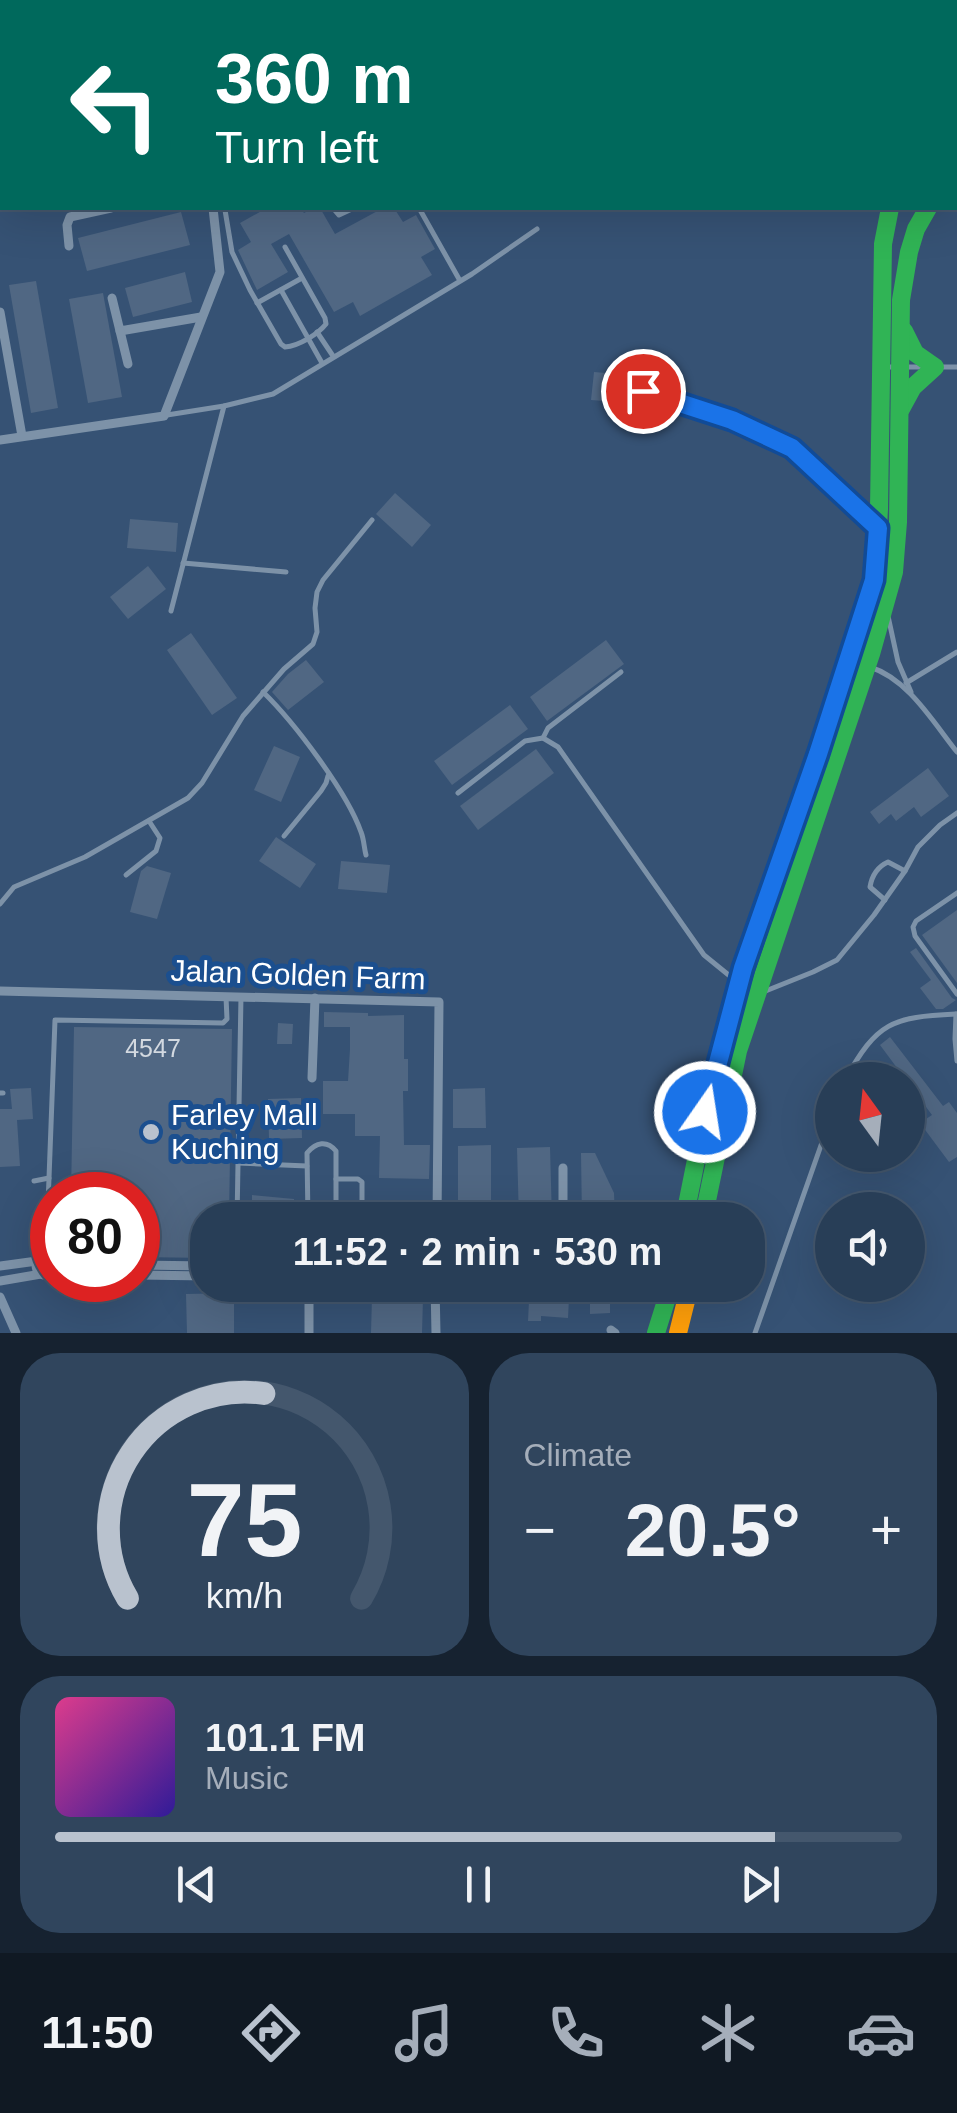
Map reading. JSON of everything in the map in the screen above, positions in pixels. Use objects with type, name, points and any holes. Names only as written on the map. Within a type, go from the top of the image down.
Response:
[{"type":"highway","points":[[688,1202],[712,1080],[738,983],[874,580],[884,244],[890,210]]},
{"type":"highway","points":[[708,1202],[738,1051],[867,666],[894,572],[904,268],[910,240],[928,210]]},
{"type":"highway","points":[[900,410],[914,387],[935,368],[915,353],[901,326]]},
{"type":"highway","points":[[656,1333],[666,1302]]},
{"type":"highway","points":[[678,1333],[686,1302]]},
{"type":"street","points":[[69,246],[70,217],[102,210]]},
{"type":"street","points":[[0,440],[164,416],[220,272],[213,210]]},
{"type":"street","points":[[112,298],[128,364]]},
{"type":"street","points":[[0,312],[22,436]]},
{"type":"street","points":[[120,331],[202,317]]},
{"type":"street","name":"Jalan Golden Farm","points":[[0,991],[438,1002],[437,1202]]},
{"type":"street","points":[[312,1078],[315,998]]},
{"type":"street","points":[[563,1168],[564,1202]]},
{"type":"street","points":[[0,1266],[30,1261]]},
{"type":"street","points":[[160,1265],[190,1266]]},
{"type":"street","points":[[160,1275],[190,1276]]},
{"type":"street","points":[[0,1281],[30,1276]]},
{"type":"street","points":[[0,1298],[16,1333]]},
{"type":"street","points":[[309,1302],[309,1333]]},
{"type":"street","points":[[436,1302],[436,1333]]},
{"type":"lane","points":[[226,210],[232,252],[257,304],[285,347],[291,347],[325,327],[326,318],[285,247]]},
{"type":"lane","points":[[420,210],[460,280]]},
{"type":"lane","points":[[164,416],[272,394],[537,229]]},
{"type":"lane","points":[[257,304],[302,277]]},
{"type":"lane","points":[[280,290],[322,363]]},
{"type":"lane","points":[[317,332],[333,356]]},
{"type":"lane","points":[[881,367],[957,367]]},
{"type":"lane","points":[[643,391],[732,420],[792,448],[878,528]]},
{"type":"lane","points":[[171,611],[224,406]]},
{"type":"lane","points":[[0,904],[14,887],[85,857],[188,798],[202,783],[243,716],[284,669],[313,644],[317,632],[317,592],[372,520]]},
{"type":"lane","points":[[184,563],[286,572]]},
{"type":"lane","points":[[886,604],[898,662],[914,699]]},
{"type":"lane","points":[[906,683],[957,652]]},
{"type":"lane","points":[[867,666],[891,676],[957,752]]},
{"type":"lane","points":[[543,738],[548,728],[621,672]]},
{"type":"lane","points":[[263,692],[328,773],[362,832],[366,855]]},
{"type":"lane","points":[[458,793],[525,740],[543,738],[558,746],[704,955],[738,983]]},
{"type":"lane","points":[[284,836],[326,783],[328,773]]},
{"type":"lane","points":[[756,994],[837,960],[885,900],[918,847],[957,813]]},
{"type":"lane","points":[[126,875],[156,851],[160,838],[148,821]]},
{"type":"lane","points":[[885,900],[870,887],[878,869],[888,862],[905,871]]},
{"type":"lane","points":[[957,893],[912,927],[914,936],[957,994]]},
{"type":"lane","points":[[49,1172],[55,1020],[223,1023],[226,996]]},
{"type":"lane","points":[[237,1202],[241,996]]},
{"type":"lane","points":[[855,1062],[878,1032],[907,1018],[957,1014],[957,1061]]},
{"type":"lane","points":[[308,1202],[307,1153],[312,1146],[323,1143],[330,1144],[336,1152],[336,1202]]},
{"type":"lane","points":[[755,1333],[815,1162]]},
{"type":"lane","points":[[238,1164],[308,1166]]},
{"type":"lane","points":[[336,1178],[362,1182],[362,1202]]},
{"type":"building","points":[[263,210],[321,210],[335,234],[379,210],[395,210],[403,222],[416,215],[435,249],[421,257],[432,275],[360,316],[353,302],[334,312],[289,234],[271,244],[288,272],[257,290],[238,250],[251,242],[240,223]]},
{"type":"building","points":[[181,212],[190,245],[87,271],[78,238]]},
{"type":"building","points":[[185,272],[192,302],[133,317],[125,288]]},
{"type":"building","points":[[36,281],[58,408],[31,413],[9,285]]},
{"type":"building","points":[[103,293],[122,397],[88,403],[69,299]]},
{"type":"building","points":[[594,372],[642,376],[637,390],[640,404],[591,400]]},
{"type":"building","points":[[395,493],[431,525],[412,547],[376,514]]},
{"type":"building","points":[[130,519],[178,523],[176,552],[127,548]]},
{"type":"building","points":[[148,566],[166,589],[128,619],[110,597]]},
{"type":"building","points":[[191,633],[237,698],[212,715],[167,650]]},
{"type":"building","points":[[606,640],[624,664],[547,721],[530,697]]},
{"type":"building","points":[[306,660],[324,682],[288,710],[272,692]]},
{"type":"building","points":[[510,705],[528,729],[452,785],[434,761]]},
{"type":"building","points":[[274,746],[300,757],[281,802],[254,790]]},
{"type":"building","points":[[536,749],[554,773],[478,830],[460,806]]},
{"type":"building","points":[[928,768],[949,796],[921,817],[914,807],[896,821],[891,814],[879,824],[870,812]]},
{"type":"building","points":[[276,837],[316,864],[300,888],[259,861]]},
{"type":"building","points":[[341,861],[390,865],[387,893],[338,889]]},
{"type":"building","points":[[147,866],[171,873],[157,919],[130,912],[141,871]]},
{"type":"building","points":[[957,910],[957,983],[922,935]]},
{"type":"building","points":[[916,948],[956,1000],[943,1009],[936,1009],[920,988],[931,980],[910,952]]},
{"type":"building","points":[[324,1012],[404,1015],[408,1091],[403,1091],[404,1145],[430,1145],[429,1179],[379,1178],[380,1136],[355,1136],[355,1114],[323,1114],[323,1081],[348,1081],[350,1049],[350,1027],[324,1027]]},
{"type":"building","points":[[278,1023],[293,1024],[292,1044],[277,1044]]},
{"type":"building","name":"Farley Mall Kuching","points":[[74,1027],[232,1029],[229,1202],[190,1202],[190,1258],[160,1257],[160,1172],[71,1172]]},
{"type":"building","points":[[890,1037],[909,1062],[893,1062],[880,1045]]},
{"type":"building","points":[[925,1083],[943,1106],[949,1102],[957,1113],[957,1157],[949,1162],[925,1130],[925,1120],[932,1115],[925,1106]]},
{"type":"building","points":[[31,1088],[33,1119],[17,1120],[20,1166],[0,1167],[0,1109],[12,1109],[10,1089]]},
{"type":"building","points":[[485,1088],[486,1128],[453,1128],[453,1089]]},
{"type":"building","points":[[301,1098],[302,1138],[269,1139],[268,1099]]},
{"type":"building","points":[[491,1145],[491,1202],[458,1202],[458,1146]]},
{"type":"building","points":[[550,1147],[552,1202],[518,1202],[517,1148]]},
{"type":"building","points":[[581,1153],[595,1153],[614,1202],[582,1202]]},
{"type":"building","points":[[252,1195],[294,1199],[294,1202],[252,1202]]},
{"type":"building","points":[[186,1294],[190,1294],[190,1302],[234,1302],[234,1333],[187,1333]]},
{"type":"building","points":[[372,1302],[423,1302],[422,1333],[371,1333]]},
{"type":"building","points":[[529,1302],[569,1302],[568,1318],[541,1316],[541,1321],[528,1321]]},
{"type":"building","points":[[590,1302],[610,1302],[610,1313],[590,1314]]},
{"type":"traffic: fast","points":[[688,1202],[712,1080],[743,968],[875,580],[883,244],[890,210]]},
{"type":"traffic: fast","points":[[707,1202],[738,1051],[871,654],[894,572],[901,300],[909,252],[927,210]]},
{"type":"traffic: fast","points":[[901,409],[913,387],[935,367],[915,353],[904,331]]},
{"type":"traffic: fast","points":[[656,1333],[666,1302]]},
{"type":"traffic: slow","points":[[678,1333],[686,1302]]},
{"type":"place","name":"Farley Mall Kuching","points":[[151,1132]]},
{"type":"route","points":[[643,391],[732,420],[792,448],[878,528],[874,580],[859,632],[743,968],[705,1112]]}]
